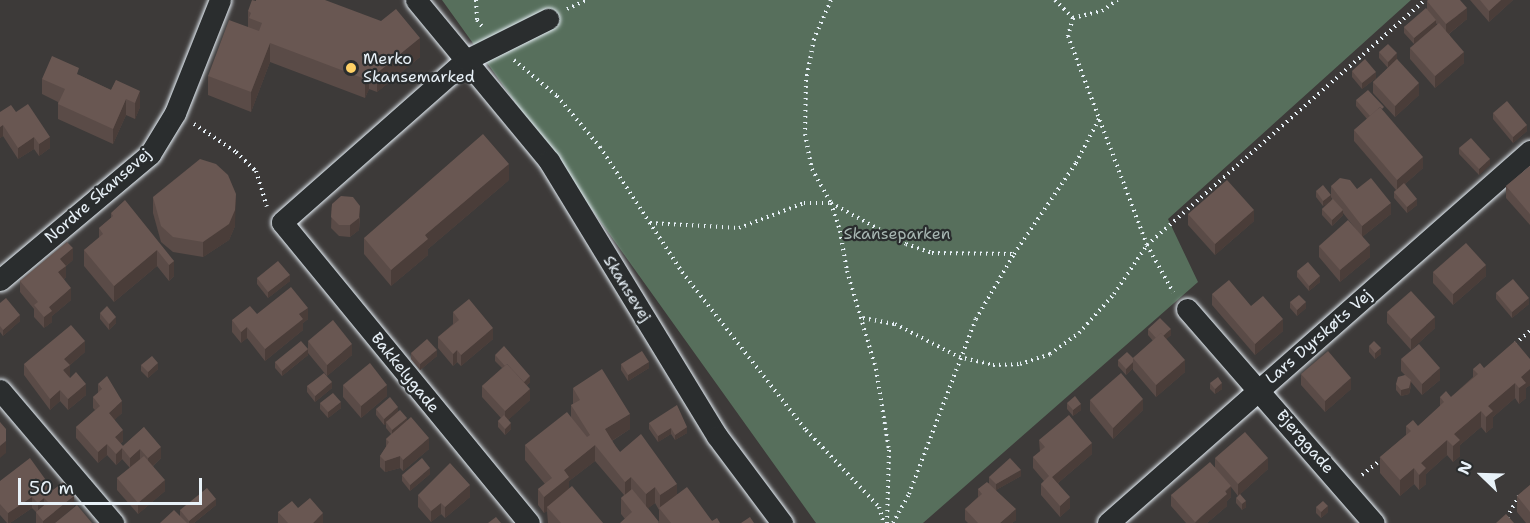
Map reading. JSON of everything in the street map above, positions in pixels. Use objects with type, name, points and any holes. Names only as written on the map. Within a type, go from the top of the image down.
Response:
[{"type":"street","name":"Nordre Skansevej","points":[[0,280],[150,154],[175,112],[220,0]]},
{"type":"street","name":"Skansevej","points":[[416,0],[549,161],[717,436],[782,523]]},
{"type":"street","points":[[282,222],[466,60],[548,19]]},
{"type":"street","name":"Lars Dyrskøts Vej","points":[[1108,523],[1530,151]]},
{"type":"street","name":"Bakkelygade","points":[[282,222],[529,523]]},
{"type":"street","name":"Bjerggade","points":[[1187,309],[1374,523]]},
{"type":"street","points":[[0,390],[113,523]]},
{"type":"path","points":[[831,0],[814,39],[806,80],[805,134],[812,169],[831,202],[846,271],[863,318],[889,450],[886,523]]},
{"type":"path","points":[[1055,0],[1072,18]]},
{"type":"path","points":[[1072,18],[1101,11],[1117,0]]},
{"type":"path","points":[[863,318],[895,324],[959,357],[993,364],[1020,364],[1050,354],[1079,333],[1114,294],[1147,245],[1425,0]]},
{"type":"path","points":[[1072,18],[1068,36],[1147,245],[1171,290]]},
{"type":"path","points":[[497,45],[557,96],[600,147],[682,272],[778,396],[879,507],[886,523]]},
{"type":"path","points":[[175,112],[221,140],[256,171],[269,216],[282,222]]},
{"type":"path","points":[[893,523],[909,494],[959,357],[1014,254],[1076,163],[1100,119]]},
{"type":"path","points":[[650,223],[739,228],[804,203],[831,202],[906,244],[932,253],[1014,254]]},
{"type":"path","points":[[1512,346],[1530,331]]},
{"type":"path","points":[[1346,489],[1389,452]]},
{"type":"path","points":[[1504,523],[1523,493]]},
{"type":"green space","name":"Skanseparken","points":[[442,0],[1411,0],[1168,219],[1198,282],[923,523],[816,523]]},
{"type":"building","points":[[252,0],[325,0],[381,21],[396,9],[420,38],[377,73],[369,70],[365,79],[270,43],[251,92],[208,76],[229,20],[259,31],[262,23],[249,18],[251,13],[248,11]]},
{"type":"building","points":[[1428,0],[1460,0],[1467,8],[1446,24]]},
{"type":"building","points":[[1480,0],[1501,0],[1489,11]]},
{"type":"building","points":[[1426,8],[1436,20],[1414,38],[1404,27]]},
{"type":"building","points":[[1439,23],[1464,52],[1435,76],[1410,48]]},
{"type":"building","points":[[1388,44],[1397,53],[1388,62],[1379,52]]},
{"type":"building","points":[[52,56],[79,68],[77,74],[111,90],[116,80],[140,91],[135,103],[126,99],[113,129],[58,104],[65,89],[42,79]]},
{"type":"building","points":[[1365,59],[1376,72],[1362,83],[1352,71]]},
{"type":"building","points":[[1397,59],[1419,83],[1395,106],[1373,82]]},
{"type":"building","points":[[1368,90],[1384,107],[1382,109],[1380,107],[1370,116],[1356,100]]},
{"type":"building","points":[[1507,101],[1527,125],[1513,137],[1493,113]]},
{"type":"building","points":[[28,104],[50,137],[39,144],[34,137],[18,148],[3,125],[0,127],[0,112],[11,105],[16,112]]},
{"type":"building","points":[[1380,107],[1423,157],[1397,180],[1354,130]]},
{"type":"building","points":[[483,134],[509,164],[425,235],[428,239],[391,270],[364,238]]},
{"type":"building","points":[[1471,138],[1490,159],[1479,169],[1459,148]]},
{"type":"building","points":[[200,159],[216,164],[228,175],[236,194],[235,210],[229,224],[203,242],[173,237],[161,226],[153,197]]},
{"type":"building","points":[[1530,166],[1530,214],[1506,186]]},
{"type":"building","points":[[1340,178],[1350,180],[1357,189],[1371,178],[1391,203],[1362,226],[1331,186]]},
{"type":"building","points":[[1227,180],[1254,210],[1215,244],[1188,214]]},
{"type":"building","points":[[1404,183],[1417,199],[1407,207],[1394,192]]},
{"type":"building","points":[[1323,185],[1331,195],[1323,201],[1316,191]]},
{"type":"building","points":[[341,196],[353,197],[360,206],[359,218],[350,225],[339,225],[331,217],[332,204]]},
{"type":"building","points":[[1333,199],[1343,210],[1332,220],[1322,209]]},
{"type":"building","points":[[125,200],[174,261],[169,265],[157,250],[114,286],[84,250],[103,234],[99,228],[113,216],[111,213]]},
{"type":"building","points":[[1348,220],[1370,245],[1340,270],[1319,246]]},
{"type":"building","points":[[67,242],[73,248],[60,259],[66,266],[58,272],[71,288],[49,307],[52,311],[44,317],[34,305],[38,302],[20,281]]},
{"type":"building","points":[[1466,243],[1486,265],[1453,294],[1433,272]]},
{"type":"building","points":[[278,261],[290,275],[268,292],[257,278]]},
{"type":"building","points":[[1308,262],[1320,276],[1309,286],[1297,271]]},
{"type":"building","points":[[1513,279],[1529,298],[1512,312],[1496,293]]},
{"type":"building","points":[[1229,280],[1251,306],[1263,296],[1283,319],[1255,344],[1212,294]]},
{"type":"building","points":[[291,287],[308,308],[299,314],[303,319],[265,349],[247,327],[241,332],[232,320],[250,306],[257,314]]},
{"type":"building","points":[[1411,291],[1435,317],[1411,339],[1387,312]]},
{"type":"building","points":[[1299,295],[1306,302],[1297,310],[1290,302]]},
{"type":"building","points":[[6,298],[20,315],[3,330],[0,326],[0,303]]},
{"type":"building","points":[[469,299],[493,328],[461,355],[457,350],[453,354],[438,337],[459,320],[453,312]]},
{"type":"building","points":[[107,306],[116,317],[109,324],[100,313]]},
{"type":"building","points":[[1160,318],[1171,329],[1163,336],[1161,333],[1156,338],[1148,329]]},
{"type":"building","points":[[333,320],[352,344],[327,365],[308,341]]},
{"type":"building","points":[[71,325],[85,341],[64,359],[70,365],[63,370],[70,378],[76,372],[86,384],[68,399],[60,390],[50,399],[24,364]]},
{"type":"building","points":[[1161,333],[1185,360],[1156,385],[1133,358]]},
{"type":"building","points":[[427,339],[437,350],[420,364],[411,353]]},
{"type":"building","points":[[301,341],[308,349],[282,371],[275,362]]},
{"type":"building","points":[[1374,341],[1381,348],[1375,353],[1369,346]]},
{"type":"building","points":[[1515,341],[1530,359],[1530,369],[1521,377],[1526,383],[1519,388],[1515,383],[1488,406],[1493,411],[1486,417],[1481,411],[1454,434],[1460,440],[1453,446],[1447,440],[1421,463],[1426,468],[1419,475],[1414,468],[1400,480],[1380,457],[1411,431],[1406,426],[1413,420],[1418,426],[1444,402],[1440,397],[1446,391],[1451,397],[1478,374],[1473,369],[1480,363],[1484,368]]},
{"type":"building","points":[[1419,344],[1440,368],[1422,384],[1401,359]]},
{"type":"building","points":[[504,346],[530,376],[524,382],[495,355]]},
{"type":"building","points":[[642,351],[649,362],[628,375],[621,364]]},
{"type":"building","points":[[1328,351],[1351,378],[1325,401],[1301,374]]},
{"type":"building","points":[[1127,352],[1133,358],[1133,362],[1126,369],[1118,360]]},
{"type":"building","points":[[152,356],[158,363],[148,372],[141,365]]},
{"type":"building","points":[[370,363],[387,385],[361,406],[343,385]]},
{"type":"building","points":[[507,364],[530,389],[505,411],[482,386]]},
{"type":"building","points":[[602,369],[630,414],[605,429],[616,447],[620,452],[641,434],[677,484],[660,495],[655,487],[646,494],[631,477],[625,482],[595,445],[564,470],[569,477],[544,497],[538,489],[552,478],[525,445],[567,412],[587,437],[590,435],[571,405],[580,400],[573,388]]},
{"type":"building","points":[[324,373],[332,382],[315,396],[307,386]]},
{"type":"building","points":[[1121,373],[1143,399],[1113,428],[1090,400]]},
{"type":"building","points":[[1405,375],[1411,380],[1409,388],[1401,390],[1396,384],[1398,377]]},
{"type":"building","points":[[107,376],[122,401],[109,413],[123,430],[115,437],[123,446],[144,427],[161,447],[148,458],[140,449],[130,458],[122,448],[116,454],[107,444],[98,452],[76,427],[100,406],[93,397],[102,389],[98,384]]},
{"type":"building","points":[[1218,377],[1222,383],[1215,389],[1210,383]]},
{"type":"building","points":[[333,393],[341,402],[328,412],[320,403]]},
{"type":"building","points":[[1075,396],[1081,404],[1073,410],[1067,403]]},
{"type":"building","points":[[390,397],[398,407],[384,419],[376,409]]},
{"type":"building","points":[[677,405],[687,427],[675,435],[671,428],[658,436],[649,423]]},
{"type":"building","points":[[400,410],[407,418],[392,430],[386,422]]},
{"type":"building","points":[[504,415],[511,423],[505,429],[498,421]]},
{"type":"building","points":[[1069,415],[1092,443],[1052,477],[1070,497],[1060,506],[1041,484],[1049,476],[1033,457],[1045,447],[1039,440]]},
{"type":"building","points":[[411,417],[429,438],[403,460],[400,456],[385,461],[380,456],[389,442],[386,439]]},
{"type":"building","points":[[0,422],[6,429],[6,441],[0,446]]},
{"type":"building","points":[[1245,432],[1268,458],[1238,484],[1215,458]]},
{"type":"building","points":[[144,456],[165,480],[138,503],[117,478]]},
{"type":"building","points":[[30,458],[53,490],[63,482],[74,496],[43,521],[36,512],[48,502],[44,498],[38,503],[32,497],[8,513],[0,504],[0,481]]},
{"type":"building","points":[[422,458],[430,468],[410,485],[402,475]]},
{"type":"building","points":[[1010,458],[1021,470],[996,484],[989,477]]},
{"type":"building","points":[[1210,462],[1231,486],[1225,491],[1227,494],[1195,522],[1171,495]]},
{"type":"building","points":[[450,463],[470,485],[445,507],[441,503],[431,511],[418,495]]},
{"type":"building","points":[[987,482],[1016,509],[1000,523],[978,523],[965,509],[982,494],[978,489]]},
{"type":"building","points":[[1530,485],[1530,512],[1517,496]]},
{"type":"building","points":[[572,486],[603,523],[561,523],[547,507]]},
{"type":"building","points":[[687,487],[712,521],[717,518],[720,523],[671,523],[659,508]]},
{"type":"building","points":[[207,488],[216,499],[189,521],[180,510]]},
{"type":"building","points":[[632,489],[658,523],[620,523],[632,512],[621,498]]},
{"type":"building","points":[[1240,494],[1246,501],[1242,504],[1236,498]]},
{"type":"building","points":[[310,498],[323,513],[313,523],[288,523],[278,512],[292,501],[298,508]]},
{"type":"building","points":[[1323,501],[1328,506],[1321,512],[1316,507]]},
{"type":"building","points":[[77,505],[92,523],[55,523]]},
{"type":"building","points":[[174,510],[187,523],[160,523]]},
{"type":"building","points":[[1506,514],[1514,523],[1496,523]]},
{"type":"building","points":[[496,517],[501,523],[488,523]]},
{"type":"building","points":[[750,517],[754,523],[741,523]]},
{"type":"place","name":"Merko Skansemarked","points":[[351,68]]}]
